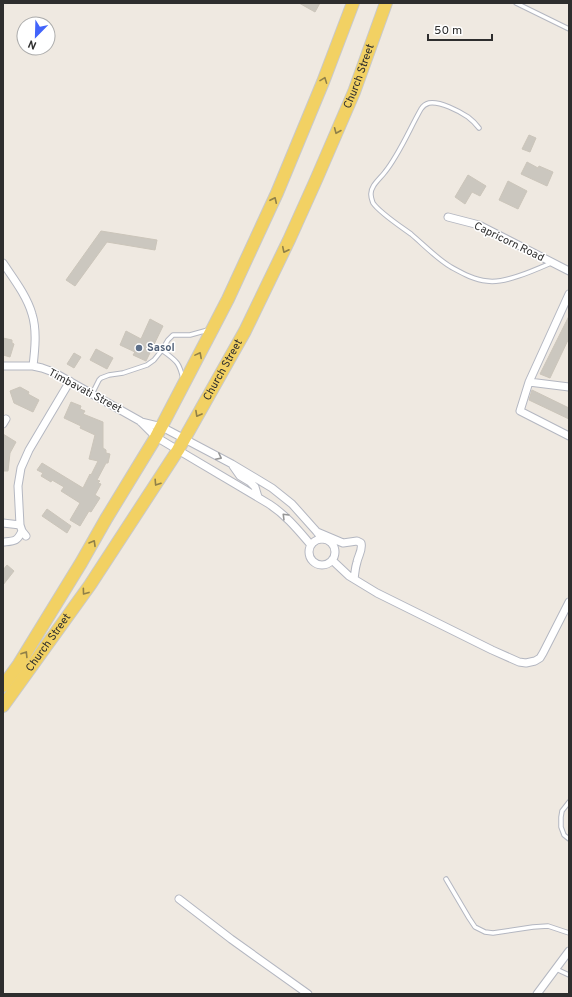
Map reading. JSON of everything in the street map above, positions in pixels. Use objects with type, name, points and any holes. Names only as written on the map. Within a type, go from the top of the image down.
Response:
[{"type":"main road","name":"Church Street","points":[[3,686],[19,664],[77,570],[159,432],[228,299],[277,193],[323,82],[353,3]]},
{"type":"main road","name":"Church Street","points":[[3,706],[90,585],[178,450],[245,331],[289,240],[354,92],[386,3]]},
{"type":"street","name":"Capricorn Road","points":[[448,217],[479,225],[569,271]]},
{"type":"street","points":[[3,263],[28,302],[32,315],[35,336],[33,366]]},
{"type":"street","points":[[569,294],[529,382],[520,411],[569,436]]},
{"type":"street","name":"Timbavati Street","points":[[3,366],[33,366],[48,370],[159,432],[184,439],[232,464],[261,480],[282,495],[292,504],[322,539]]},
{"type":"street","points":[[3,542],[15,541],[19,538],[23,531],[18,486],[21,468],[70,381]]},
{"type":"street","points":[[529,382],[569,387]]},
{"type":"street","name":"Timbavati Street","points":[[140,422],[159,432],[178,450],[280,511],[311,545]]},
{"type":"street","points":[[232,464],[240,476],[250,482],[255,488],[258,497]]},
{"type":"street","points":[[3,523],[23,531]]},
{"type":"street","points":[[317,532],[343,543],[357,541],[361,543],[362,546],[357,561],[354,579]]},
{"type":"street","points":[[322,539],[330,542],[333,545],[335,553],[332,560],[325,565],[321,565],[313,561],[310,553],[311,545],[322,539]]},
{"type":"street","points":[[332,560],[354,579],[377,593],[519,662],[526,663],[540,658],[569,602]]},
{"type":"street","points":[[179,899],[231,939],[308,994]]},
{"type":"street","points":[[537,994],[569,951]]},
{"type":"lane","points":[[516,3],[569,29]]},
{"type":"lane","points":[[480,128],[458,111],[435,103],[428,103],[418,115],[391,164],[370,192],[374,204],[436,257],[472,277],[488,282],[499,281],[516,277],[552,263]]},
{"type":"lane","points":[[92,394],[101,378],[147,365],[154,360],[173,335],[190,335],[213,328]]},
{"type":"lane","points":[[162,350],[178,363],[184,384]]},
{"type":"lane","points":[[569,802],[562,811],[560,817],[564,835],[569,839]]},
{"type":"lane","points":[[446,879],[469,918],[475,926],[485,932],[492,933],[548,926],[569,933]]},
{"type":"lane","points":[[556,969],[569,975]]},
{"type":"building","points":[[299,3],[320,3],[315,12]]},
{"type":"building","points":[[529,135],[536,138],[530,152],[522,149]]},
{"type":"building","points":[[527,162],[538,168],[539,166],[553,172],[547,186],[521,174]]},
{"type":"building","points":[[468,175],[486,186],[480,196],[472,192],[465,204],[455,197]]},
{"type":"building","points":[[508,181],[527,191],[518,209],[499,200]]},
{"type":"building","points":[[101,231],[157,240],[155,250],[107,242],[75,286],[66,280]]},
{"type":"building","points":[[569,316],[569,338],[550,378],[540,374]]},
{"type":"building","points":[[150,319],[163,326],[146,361],[133,355],[135,352],[120,345],[126,331],[141,339]]},
{"type":"building","points":[[3,338],[12,340],[12,343],[14,344],[10,357],[3,355]]},
{"type":"building","points":[[96,349],[113,358],[107,369],[90,360]]},
{"type":"building","points":[[74,353],[81,357],[74,368],[67,364]]},
{"type":"building","points":[[20,387],[29,392],[28,394],[39,400],[33,412],[14,403],[10,391]]},
{"type":"building","points":[[532,390],[569,408],[569,419],[529,400]]},
{"type":"building","points":[[71,402],[81,406],[80,409],[85,411],[83,414],[103,422],[103,448],[106,450],[106,453],[110,454],[108,463],[106,463],[97,480],[100,481],[98,483],[101,484],[95,495],[100,498],[91,512],[89,511],[80,526],[70,520],[80,503],[61,491],[64,487],[41,476],[43,473],[37,470],[42,463],[83,488],[98,461],[89,459],[95,435],[64,418]]},
{"type":"building","points":[[3,434],[16,442],[10,453],[8,471],[3,471]]},
{"type":"building","points":[[47,509],[71,526],[67,533],[42,516]]},
{"type":"building","points":[[7,565],[14,571],[3,585],[3,570]]},
{"type":"place","name":"Sasol","points":[[139,348]]}]
